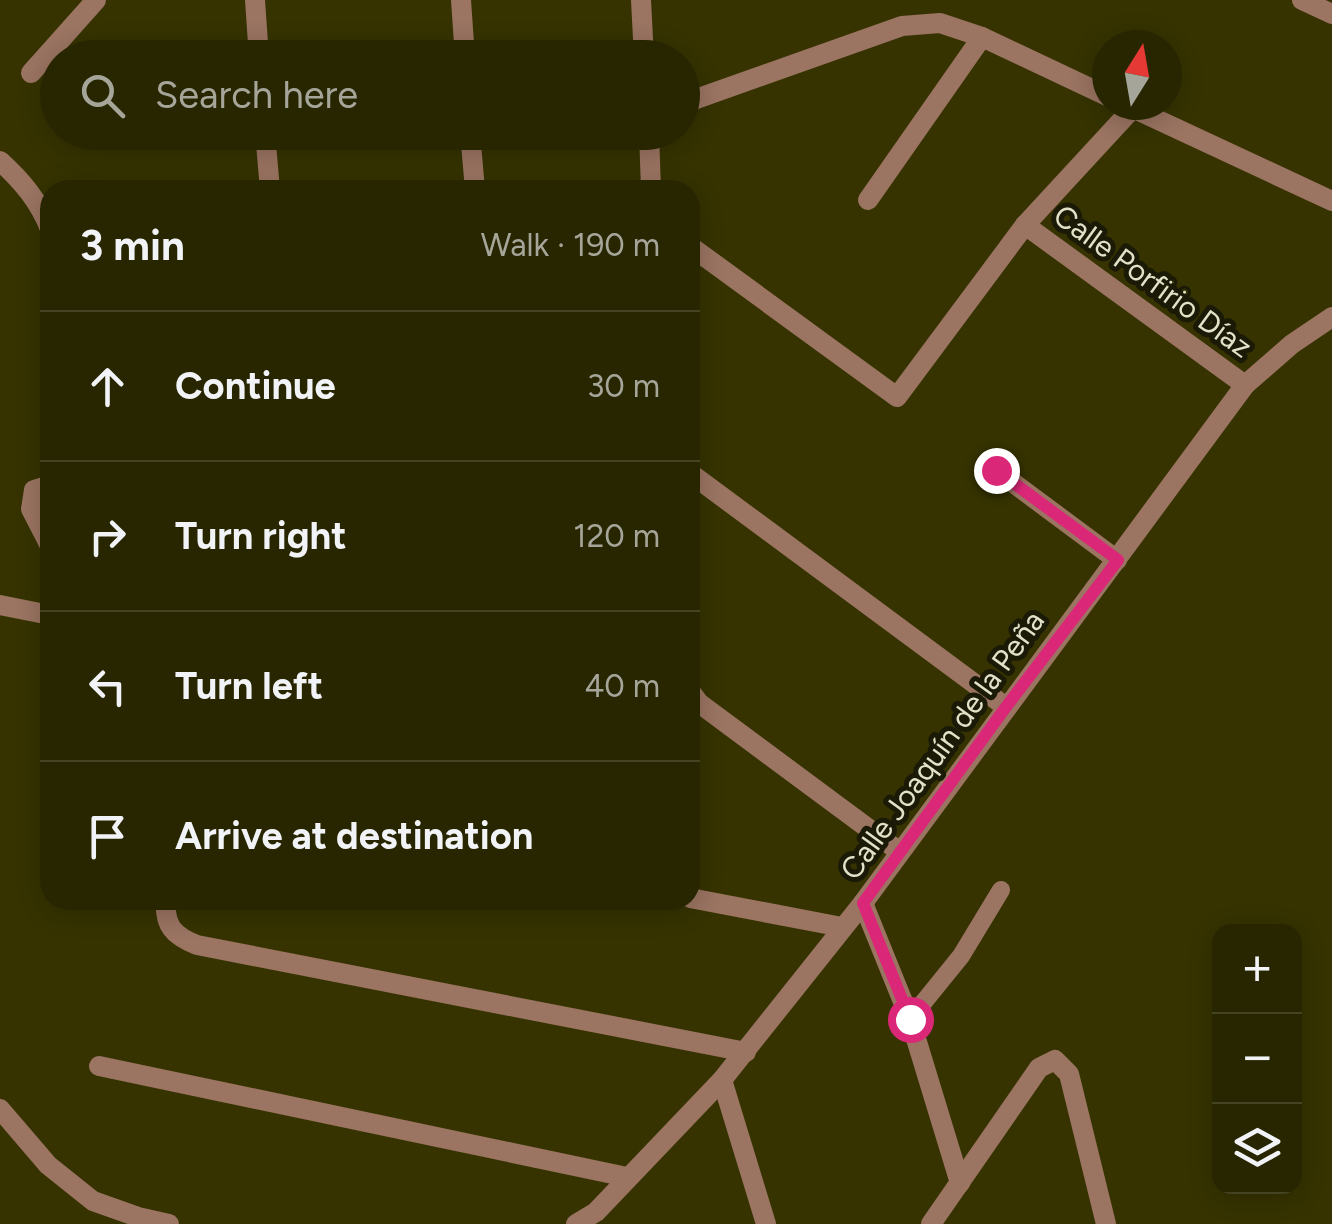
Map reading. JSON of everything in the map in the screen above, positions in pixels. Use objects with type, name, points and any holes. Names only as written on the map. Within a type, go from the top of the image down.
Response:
[{"type":"street","points":[[60,40],[96,0]]},
{"type":"street","points":[[255,0],[258,40]]},
{"type":"street","points":[[461,0],[464,40]]},
{"type":"street","points":[[641,0],[643,40]]},
{"type":"street","points":[[1302,0],[1332,14]]},
{"type":"street","points":[[700,98],[902,26],[940,22],[982,36],[1092,89]]},
{"type":"street","points":[[868,200],[982,36]]},
{"type":"street","points":[[31,73],[40,63]]},
{"type":"street","points":[[700,253],[897,397],[1025,225],[1118,120]]},
{"type":"street","points":[[1160,120],[1332,201]]},
{"type":"street","points":[[267,150],[269,180]]},
{"type":"street","points":[[471,150],[473,180]]},
{"type":"street","points":[[649,150],[650,180]]},
{"type":"street","points":[[0,161],[24,184],[40,207]]},
{"type":"street","name":"Calle Porfirio Díaz","points":[[1025,225],[1246,385]]},
{"type":"street","name":"Calle Joaquín de la Peña","points":[[576,1224],[597,1218],[626,1177],[746,1052],[863,903],[1246,385],[1292,344],[1332,317]]},
{"type":"street","points":[[996,470],[1118,560]]},
{"type":"street","points":[[700,480],[1006,707]]},
{"type":"street","points":[[40,488],[34,490],[31,509],[40,527]]},
{"type":"street","points":[[0,605],[40,613]]},
{"type":"street","points":[[700,704],[900,852]]},
{"type":"street","points":[[910,1019],[961,956],[1001,890]]},
{"type":"street","points":[[700,900],[842,927]]},
{"type":"street","points":[[863,903],[910,1019],[960,1183]]},
{"type":"street","points":[[167,910],[169,925],[180,938],[197,945],[746,1052]]},
{"type":"street","points":[[931,1224],[1039,1068],[1055,1060],[1068,1074],[1106,1224]]},
{"type":"street","points":[[99,1066],[626,1177]]},
{"type":"street","points":[[722,1080],[766,1224]]},
{"type":"street","points":[[0,1109],[48,1164],[93,1201],[170,1224]]},
{"type":"route","points":[[910,1019],[863,903],[1118,560],[996,470]]}]
